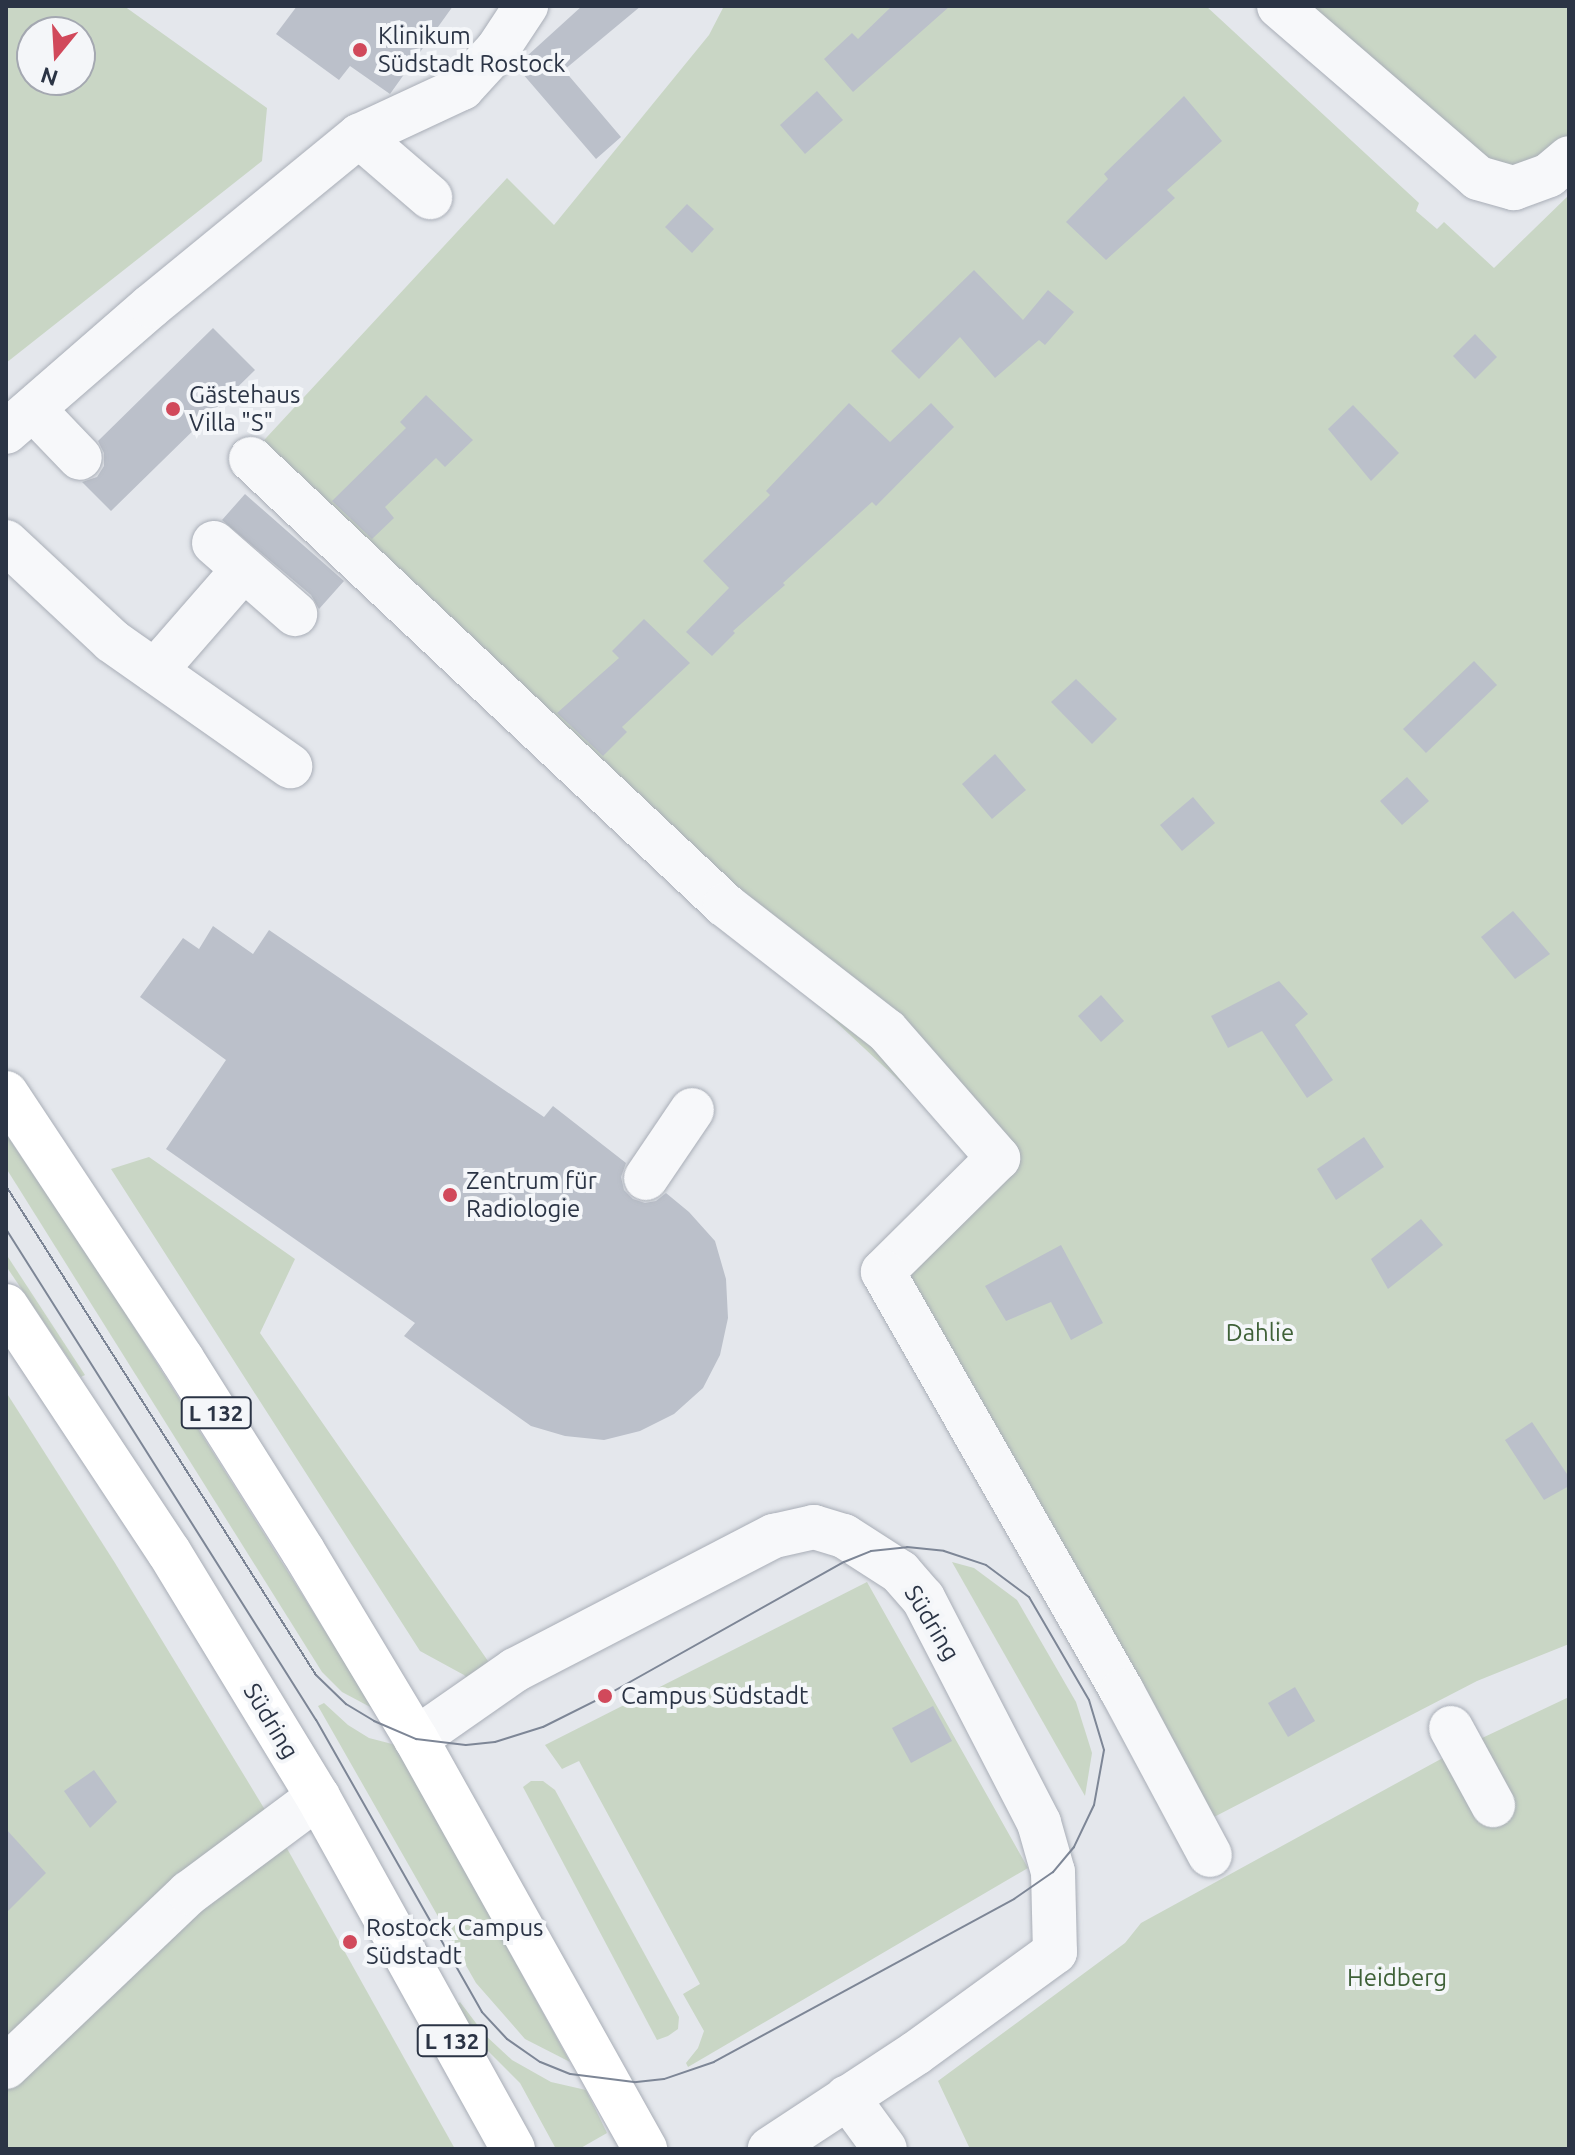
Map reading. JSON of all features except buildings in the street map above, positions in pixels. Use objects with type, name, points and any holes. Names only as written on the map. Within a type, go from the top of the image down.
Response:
[{"type":"main road","name":"L 132","points":[[6,1093],[182,1359],[416,1739],[645,2149]]},
{"type":"main road","name":"Südring","points":[[6,1306],[169,1552],[318,1797],[513,2149]]},
{"type":"street","points":[[80,458],[20,421],[151,306],[359,136],[462,88],[497,50],[526,6]]},
{"type":"street","points":[[1279,6],[1478,178],[1514,188],[1549,175],[1569,158]]},
{"type":"street","points":[[359,136],[430,197]]},
{"type":"street","points":[[251,459],[725,905],[887,1031],[998,1158],[883,1272],[1114,1677],[1210,1855]]},
{"type":"street","points":[[6,542],[93,625],[290,766]]},
{"type":"street","points":[[155,671],[229,556],[295,614]]},
{"type":"street","points":[[646,1178],[692,1110]]},
{"type":"street","name":"Südring","points":[[416,1739],[515,1670],[774,1536],[814,1527],[844,1536],[900,1572],[923,1598],[1039,1823],[1053,1872],[1055,1952],[916,2053],[770,2149]]},
{"type":"street","points":[[1451,1728],[1493,1805]]},
{"type":"street","points":[[6,2067],[189,1893],[318,1797]]},
{"type":"street","points":[[847,2097],[885,2149]]},
{"type":"green space","points":[[6,6],[124,6],[267,108],[262,161],[6,363]]},
{"type":"green space","name":"Dahlie","points":[[724,6],[1206,6],[1419,203],[1416,211],[1437,229],[1444,222],[1494,268],[1569,195],[1569,1644],[1477,1681],[1187,1831],[866,1266],[983,1159],[240,466],[507,178],[554,225],[709,35]]},
{"type":"green space","points":[[1308,6],[1569,6],[1569,146],[1518,166],[1495,164],[1470,152]]},
{"type":"green space","points":[[6,1134],[109,1287],[374,1709],[342,1692],[322,1672],[6,1168]]},
{"type":"green space","points":[[149,1157],[295,1259],[260,1333],[488,1661],[485,1681],[476,1687],[464,1675],[420,1651],[111,1169]]},
{"type":"green space","points":[[6,1254],[85,1375],[81,1377],[6,1266]]},
{"type":"green space","points":[[6,1392],[115,1563],[270,1818],[455,2149],[6,2149]]},
{"type":"green space","points":[[952,1562],[974,1568],[1017,1600],[1076,1702],[1092,1753],[1085,1796]]},
{"type":"green space","points":[[867,1582],[1028,1868],[688,2067],[686,2063],[698,2048],[704,2031],[683,1994],[700,1984],[579,1761],[562,1769],[545,1745]]},
{"type":"green space","name":"Heidberg","points":[[1569,1697],[1569,2149],[970,2149],[938,2081],[1125,1943],[1141,1923],[1461,1748]]},
{"type":"green space","points":[[324,1703],[348,1725],[369,1738],[396,1745],[570,2062],[525,2039],[476,1983],[318,1706]]},
{"type":"green space","points":[[531,1781],[543,1781],[555,1790],[679,2017],[678,2029],[668,2036],[657,2040],[523,1787]]},
{"type":"green space","points":[[460,2002],[485,2035],[512,2060],[551,2082],[586,2090],[607,2133],[579,2149],[556,2149],[520,2083],[487,2050],[456,2005]]},
{"type":"tram line","points":[[6,1186],[316,1675],[346,1704],[374,1721],[416,1739],[466,1745],[495,1742],[543,1727],[605,1696],[844,1562],[871,1551],[907,1547],[944,1551],[986,1565],[1029,1597],[1089,1700],[1104,1750],[1094,1805],[1074,1847],[1053,1872],[1014,1899],[714,2062],[664,2079],[634,2082],[570,2074],[540,2062],[507,2039],[482,2012],[316,1720],[6,1229]]},
{"type":"place","name":"Klinikum Südstadt Rostock","points":[[360,50]]},
{"type":"place","name":"Gästehaus Villa \"S\"","points":[[173,409]]},
{"type":"place","name":"Zentrum für Radiologie","points":[[450,1195]]},
{"type":"place","name":"Campus Südstadt","points":[[605,1696]]},
{"type":"place","name":"Rostock Campus Südstadt","points":[[350,1942]]}]
